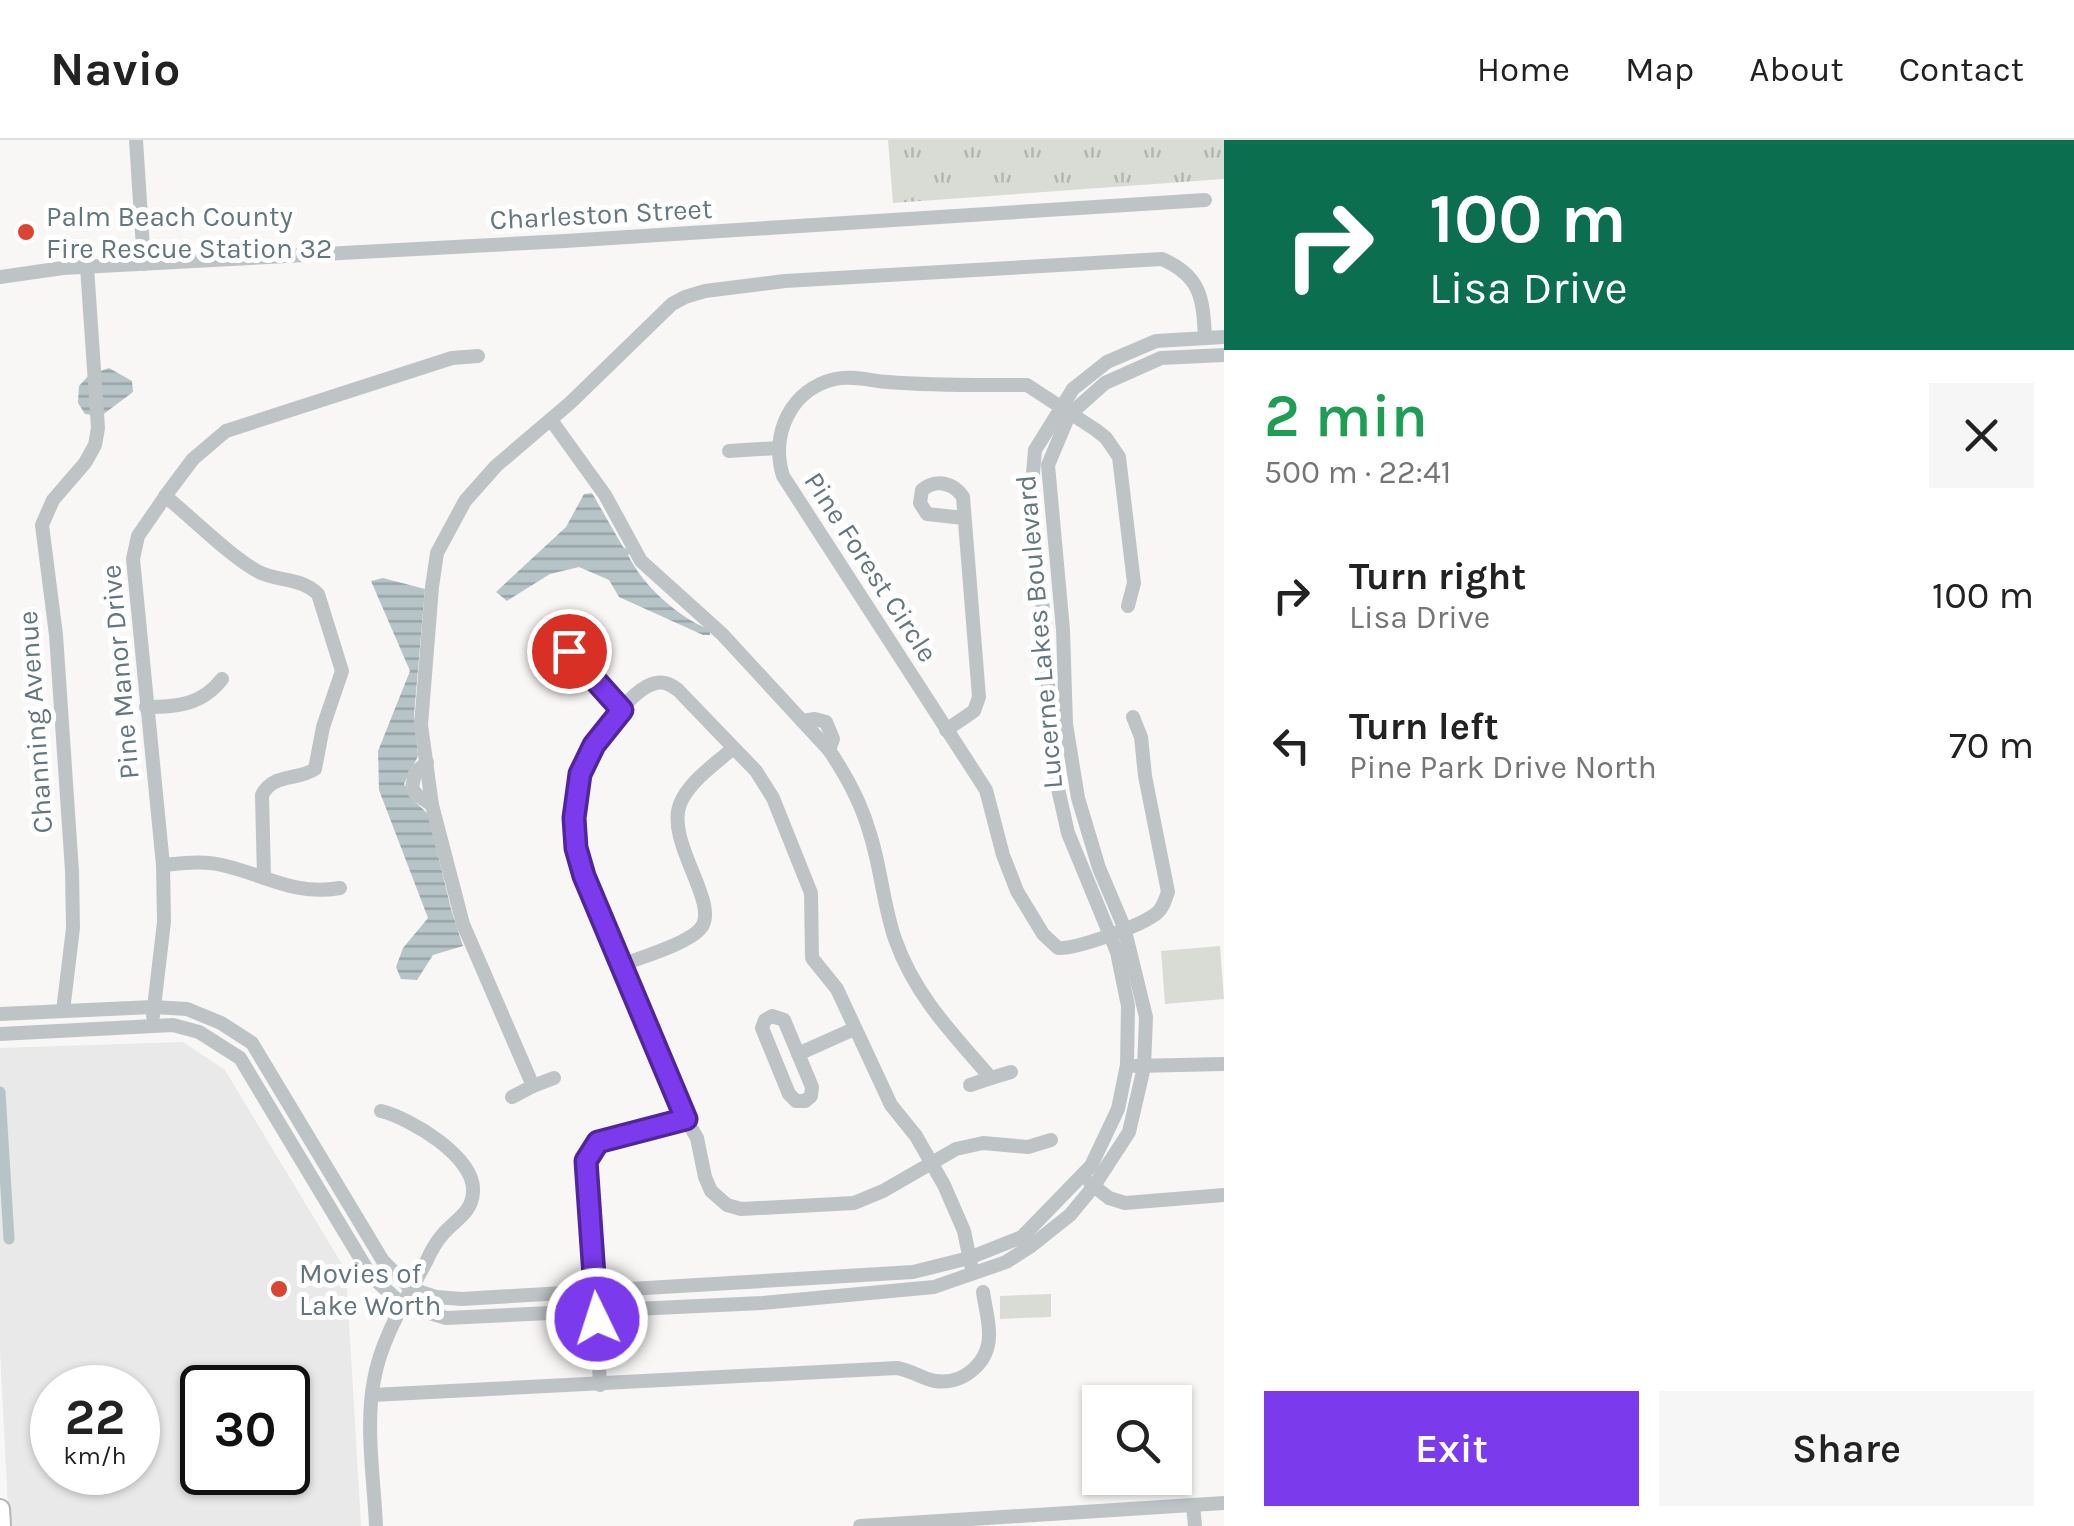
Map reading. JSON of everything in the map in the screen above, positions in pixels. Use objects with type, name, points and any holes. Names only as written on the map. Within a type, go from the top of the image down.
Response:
[{"type":"main road","points":[[0,1509],[1,1526]]},
{"type":"street","points":[[136,140],[144,264]]},
{"type":"street","name":"Charleston Street","points":[[0,277],[87,266],[565,242],[1205,200]]},
{"type":"street","points":[[533,1086],[463,924],[432,804],[422,725],[438,553],[465,501],[496,466],[551,420],[672,304],[705,290],[898,272],[1162,259],[1180,267],[1193,280],[1204,306],[1206,338]]},
{"type":"street","name":"Channing Avenue","points":[[63,1011],[73,928],[72,872],[56,636],[42,525],[52,500],[86,463],[98,428],[87,266]]},
{"type":"street","points":[[1224,337],[1224,356],[1162,358],[1104,383],[1064,411],[1072,390],[1107,362],[1156,341],[1224,337]]},
{"type":"street","name":"Pine Manor Drive","points":[[152,1025],[164,922],[133,559],[138,536],[192,459],[226,430],[452,358],[478,356]]},
{"type":"street","name":"Pine Forest Circle","points":[[1117,930],[1064,948],[1050,943],[1043,934],[1016,892],[986,790],[791,490],[780,468],[778,448],[783,423],[796,402],[816,386],[840,378],[891,383],[1027,384],[1106,438],[1119,457],[1134,583],[1128,606]]},
{"type":"street","name":"Lucerne Lakes Boulevard","points":[[1064,411],[1035,450],[1031,496],[1052,762],[1068,833],[1117,930],[1146,1017],[1144,1068],[1129,1132],[1088,1182]]},
{"type":"street","points":[[551,420],[606,495],[641,561],[722,634],[830,750],[870,834],[897,944],[933,1014],[990,1078]]},
{"type":"street","points":[[729,450],[778,448]]},
{"type":"street","points":[[165,496],[254,569],[312,588],[318,594],[342,663],[315,769],[309,774],[276,780],[264,788],[264,878]]},
{"type":"street","points":[[946,730],[974,711],[980,697],[964,518]]},
{"type":"street","points":[[569,651],[622,710]]},
{"type":"street","points":[[146,707],[190,703],[209,696],[222,679]]},
{"type":"street","points":[[972,1266],[964,1231],[944,1184],[929,1163],[916,1136],[890,1105],[837,988],[812,958],[813,907],[801,862],[765,784],[678,690],[660,682],[646,687],[594,745],[580,774],[574,818],[580,867],[686,1119],[698,1138],[708,1184],[720,1200],[741,1209],[854,1203],[929,1163],[970,1145],[1028,1147],[1051,1140]]},
{"type":"street","points":[[1117,930],[1160,911],[1168,892],[1144,776],[1142,737],[1133,717]]},
{"type":"street","points":[[622,965],[692,935],[703,925],[707,910],[680,843],[676,818],[690,787],[733,748]]},
{"type":"street","points":[[162,865],[222,864],[279,886],[320,892],[340,888]]},
{"type":"street","name":"Lucerne Lakes Boulevard","points":[[1088,1182],[1118,1110],[1127,1065],[1128,1006],[1117,930]]},
{"type":"street","points":[[0,1014],[186,1009],[221,1023],[252,1043],[382,1261],[411,1289],[436,1297],[596,1293],[972,1266]]},
{"type":"street","points":[[772,1016],[784,1020],[798,1054],[812,1087],[811,1096],[805,1101],[796,1101],[788,1094],[762,1028],[764,1020],[772,1016]]},
{"type":"street","points":[[0,1034],[173,1025],[199,1032],[240,1058],[371,1276],[404,1305],[446,1318],[762,1303],[934,1288],[1022,1237],[1088,1182],[1109,1198],[1125,1203],[1224,1195]]},
{"type":"street","points":[[798,1054],[854,1029]]},
{"type":"street","points":[[1127,1065],[1144,1068],[1224,1064]]},
{"type":"street","points":[[970,1085],[1010,1072]]},
{"type":"street","points":[[512,1096],[554,1078]]},
{"type":"street","points":[[376,1526],[372,1396],[384,1344],[443,1234],[465,1214],[473,1196],[473,1181],[457,1156],[400,1116],[380,1111]]},
{"type":"street","points":[[600,1385],[588,1154],[606,1140],[686,1119]]},
{"type":"street","points":[[372,1396],[897,1368],[945,1382],[961,1378],[980,1363],[987,1349],[989,1333],[983,1292]]},
{"type":"street","points":[[860,1526],[1224,1503]]},
{"type":"street","points":[[1193,1505],[1195,1526]]},
{"type":"shaded area","points":[[109,368],[132,381],[133,392],[101,416],[85,414],[78,403],[79,386],[89,375]]},
{"type":"shaded area","points":[[592,493],[652,589],[674,609],[710,630],[710,635],[619,597],[609,580],[579,567],[550,574],[507,601],[496,592],[566,527],[584,494]]},
{"type":"shaded area","points":[[383,578],[425,589],[414,715],[418,756],[404,784],[410,797],[428,814],[463,946],[433,955],[417,980],[401,979],[396,967],[403,948],[428,918],[379,790],[378,751],[410,671],[371,581]]},
{"type":"shaded area","points":[[183,1042],[225,1070],[346,1271],[361,1526],[9,1526],[0,1351],[0,1048]]},
{"type":"green space","points":[[888,140],[1224,140],[1224,179],[893,203]]},
{"type":"green space","points":[[1220,946],[1224,999],[1165,1004],[1161,951]]},
{"type":"green space","points":[[1051,1294],[1051,1317],[1000,1319],[1000,1296]]},
{"type":"waterway","points":[[0,1092],[9,1239]]},
{"type":"place","name":"Palm Beach County Fire Rescue Station 32","points":[[26,232]]},
{"type":"place","name":"Movies of Lake Worth","points":[[279,1289]]},
{"type":"route","points":[[569,651],[622,710],[594,745],[580,774],[574,818],[580,867],[686,1119],[598,1142],[588,1154],[597,1319]]}]
